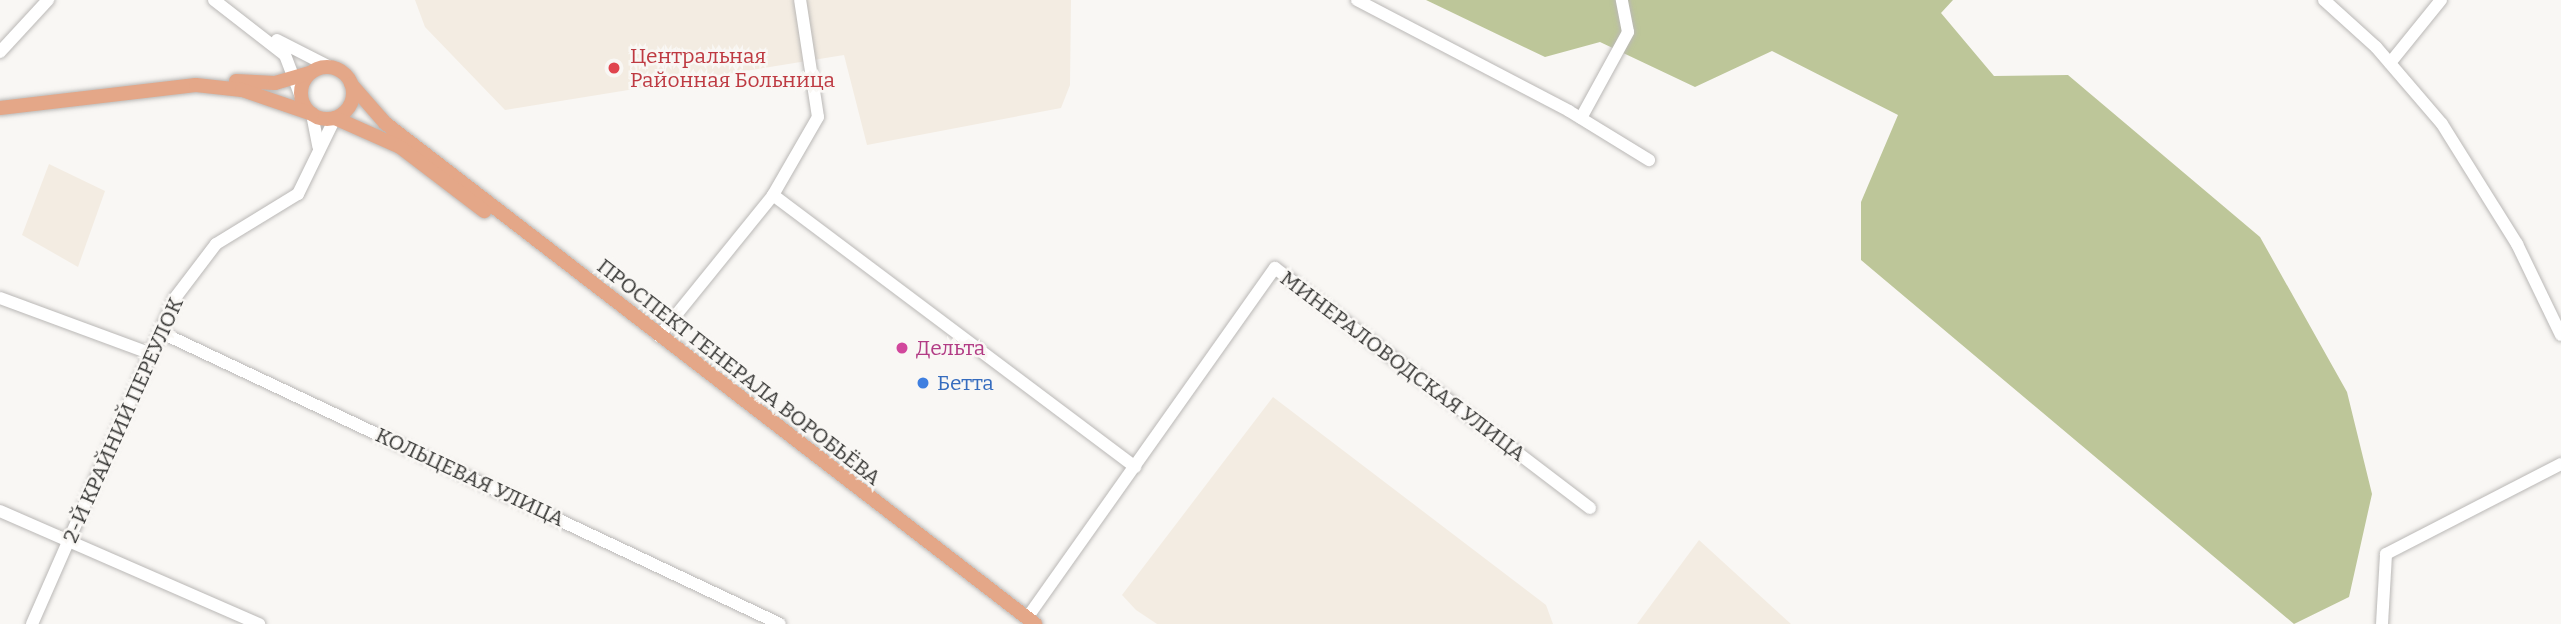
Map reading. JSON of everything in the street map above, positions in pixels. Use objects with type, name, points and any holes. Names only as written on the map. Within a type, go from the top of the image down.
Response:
[{"type":"main road","points":[[0,100],[174,76],[275,83],[330,67],[351,84],[385,123],[417,153]]},
{"type":"main road","points":[[303,76],[301,97],[312,114]]},
{"type":"main road","points":[[335,118],[351,103],[351,84]]},
{"type":"main road","points":[[0,108],[196,85],[242,90],[312,114],[335,118],[417,153]]},
{"type":"main road","name":"ПРОСПЕКТ ГЕНЕРАЛА ВОРОБЬЁВА","points":[[417,153],[659,336],[1028,622]]},
{"type":"main road","name":"ПРОСПЕКТ ГЕНЕРАЛА ВОРОБЬЁВА","points":[[417,153],[1028,622]]},
{"type":"street","points":[[0,51],[48,0]]},
{"type":"street","points":[[215,0],[285,50],[330,67]]},
{"type":"street","points":[[223,0],[285,50],[303,76]]},
{"type":"street","points":[[659,336],[773,195],[818,117],[800,0]]},
{"type":"street","points":[[1357,0],[1581,118],[1649,160]]},
{"type":"street","points":[[1581,118],[1628,32],[1622,0]]},
{"type":"street","points":[[2390,63],[2441,0]]},
{"type":"street","points":[[2330,2],[2390,63],[2442,124],[2517,244],[2561,335]]},
{"type":"street","points":[[275,83],[287,71],[285,50]]},
{"type":"street","points":[[312,114],[318,146]]},
{"type":"street","name":"2-Й КРАЙНИЙ ПЕРЕУЛОК","points":[[32,624],[149,353],[183,285],[216,244],[275,214],[298,194],[318,146],[335,118]]},
{"type":"street","points":[[773,195],[1135,467]]},
{"type":"street","name":"МИНЕРАЛОВОДСКАЯ УЛИЦА","points":[[1028,622],[1275,268],[1590,508]]},
{"type":"street","points":[[0,298],[149,353]]},
{"type":"street","name":"КОЛЬЦЕВАЯ УЛИЦА","points":[[160,332],[780,624]]},
{"type":"street","points":[[2382,624],[2386,554],[2561,464]]},
{"type":"street","points":[[0,511],[71,537],[259,624]]},
{"type":"shaded area","name":"Центральная Районная Больница","points":[[415,0],[1071,0],[1070,85],[1061,108],[867,145],[844,55],[505,110],[425,27]]},
{"type":"shaded area","points":[[49,164],[105,191],[78,267],[22,235]]},
{"type":"shaded area","points":[[1273,397],[1546,605],[1553,624],[1157,624],[1136,610],[1122,595]]},
{"type":"shaded area","points":[[1699,540],[1791,624],[1637,624]]},
{"type":"green space","points":[[1426,0],[1953,0],[1941,13],[1994,76],[2068,75],[2260,237],[2347,392],[2372,494],[2349,597],[2294,624],[1861,260],[1861,202],[1898,115],[1772,51],[1695,87],[1600,42],[1545,57]]},
{"type":"place","name":"Центральная Районная Больница","points":[[614,68]]},
{"type":"place","name":"Дельта","points":[[902,348]]},
{"type":"place","name":"Бетта","points":[[923,383]]}]
